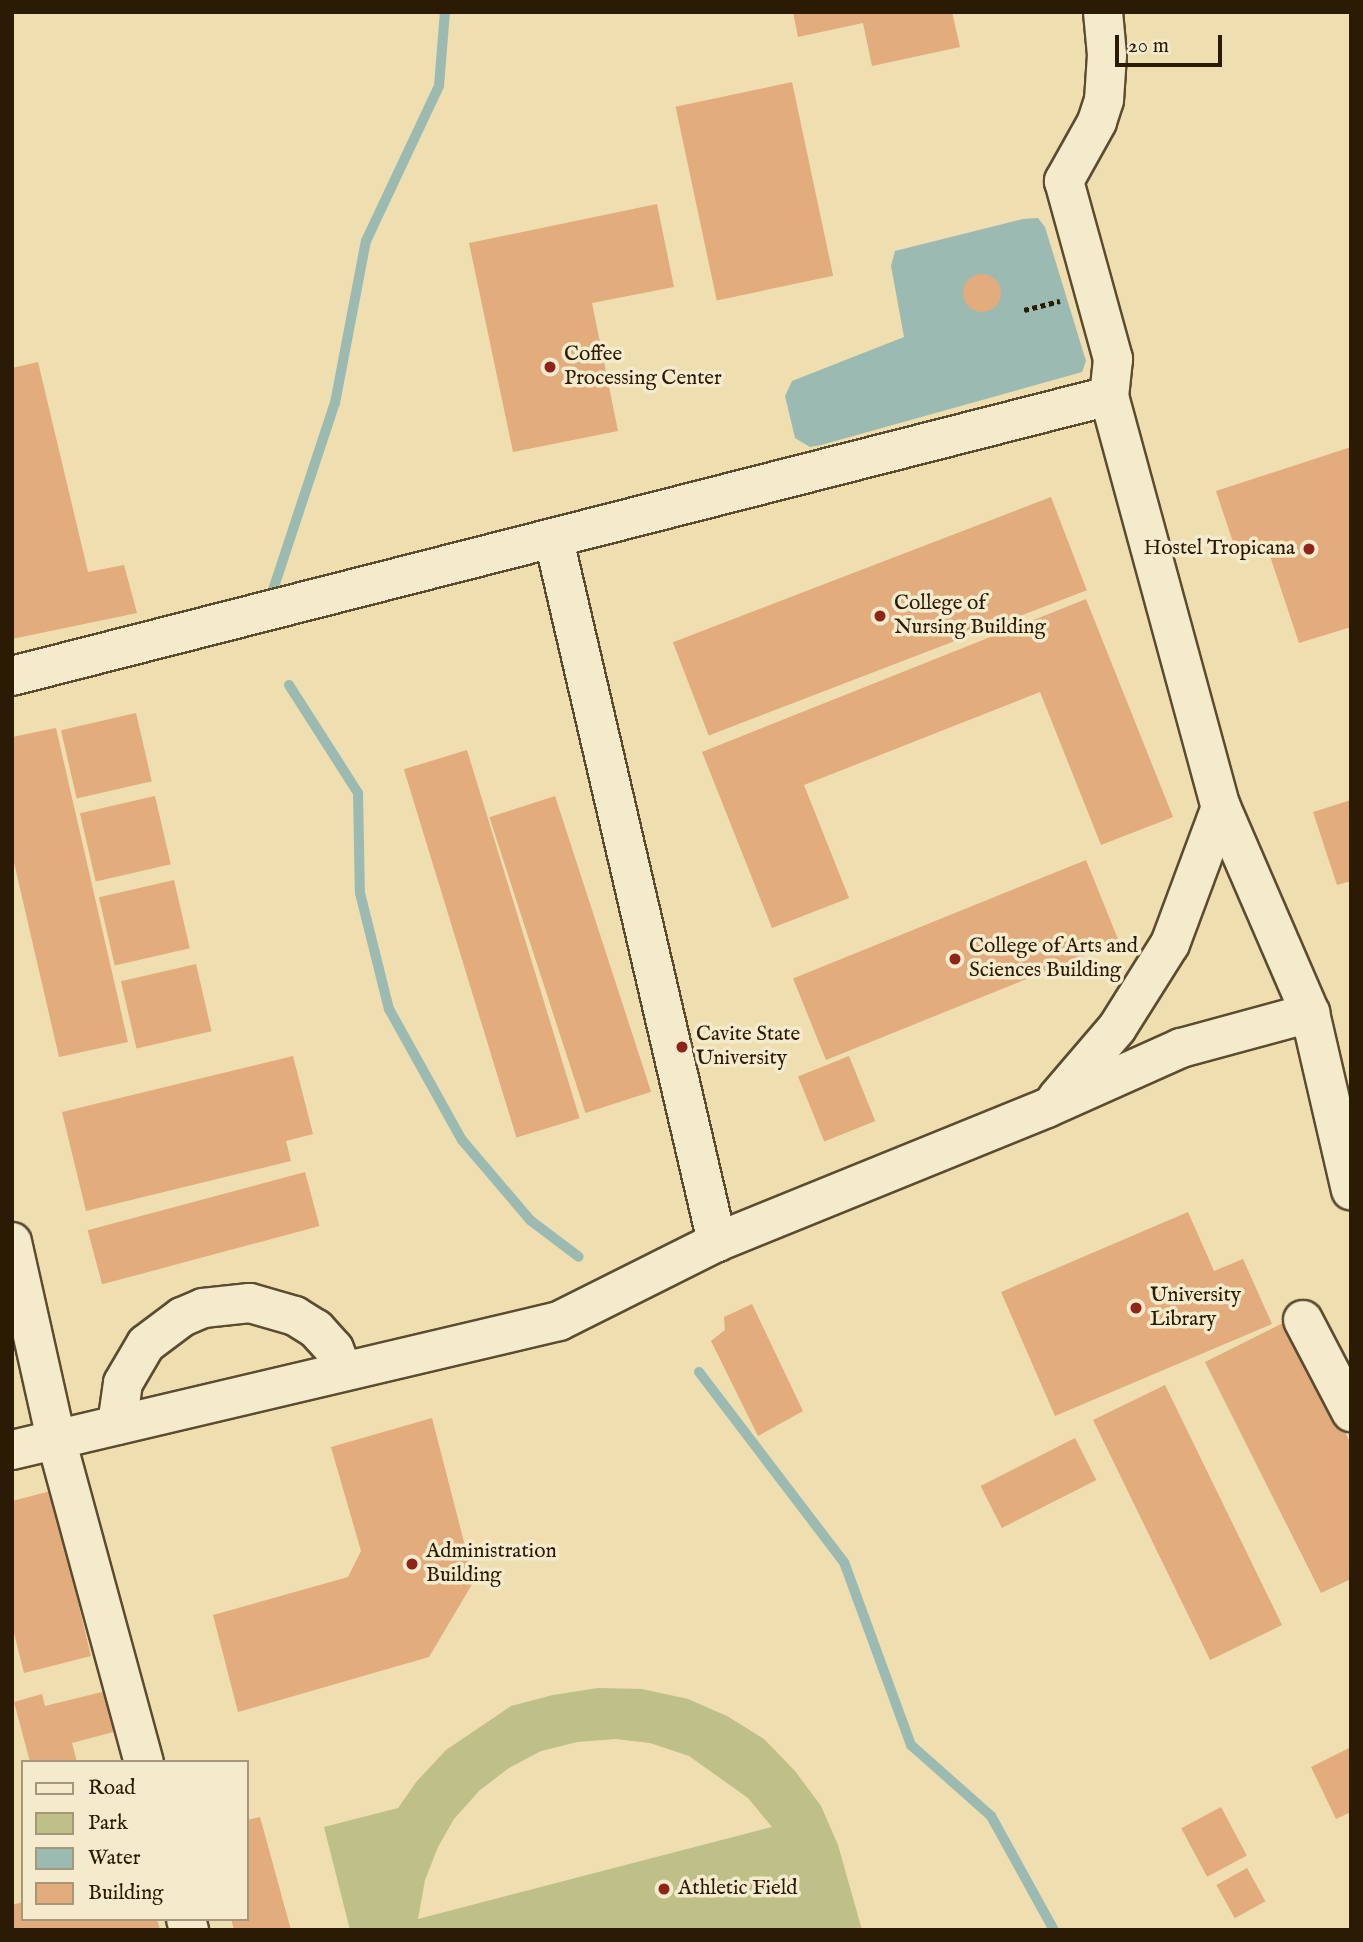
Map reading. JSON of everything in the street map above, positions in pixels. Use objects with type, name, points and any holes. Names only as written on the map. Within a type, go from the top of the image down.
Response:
[{"type":"lane","points":[[1103,12],[1107,55],[1104,100],[1097,122],[1065,181],[1113,359],[1109,396],[1222,807],[1310,1013],[1351,1190]]},
{"type":"lane","points":[[12,676],[554,540],[1109,396]]},
{"type":"lane","points":[[554,540],[717,1242]]},
{"type":"lane","points":[[1047,1108],[1117,1028],[1170,944],[1222,807]]},
{"type":"lane","points":[[12,1450],[559,1321],[717,1242],[1047,1108],[1181,1048],[1310,1013]]},
{"type":"lane","points":[[12,1242],[56,1439],[143,1760]]},
{"type":"lane","points":[[117,1425],[123,1383],[133,1363],[163,1329],[203,1308],[250,1303],[296,1316],[316,1329],[334,1349],[343,1371]]},
{"type":"lane","points":[[1303,1320],[1351,1412]]},
{"type":"green space","points":[[598,1688],[642,1689],[688,1699],[727,1716],[764,1739],[795,1771],[821,1806],[838,1845],[862,1930],[350,1930],[324,1827],[398,1808],[417,1781],[446,1750],[511,1706],[553,1695]],"holes":[[[616,1739],[650,1743],[689,1756],[748,1798],[772,1827],[418,1919],[425,1880],[438,1847],[454,1819],[480,1790],[509,1768],[541,1751],[577,1742]]]},
{"type":"water","points":[[1038,218],[1045,227],[1086,361],[1082,372],[821,445],[810,447],[795,438],[785,396],[792,381],[904,337],[891,266],[895,251],[1023,219]]},
{"type":"building","points":[[793,12],[952,12],[960,47],[872,66],[863,23],[798,37]]},
{"type":"building","points":[[792,82],[833,276],[717,300],[676,107]]},
{"type":"building","name":"Coffee Processing Center","points":[[657,204],[674,287],[592,303],[618,431],[513,452],[469,243]]},
{"type":"building","points":[[982,274],[995,280],[1001,293],[995,306],[982,312],[969,306],[963,293],[969,280]]},
{"type":"building","points":[[38,362],[88,572],[124,565],[137,613],[12,639],[12,368]]},
{"type":"building","name":"Hostel Tropicana","points":[[1351,447],[1351,627],[1299,643],[1266,544],[1237,554],[1216,491]]},
{"type":"building","name":"College of Nursing Building","points":[[1051,497],[1087,590],[709,735],[673,642]]},
{"type":"building","points":[[1086,599],[1173,817],[1101,845],[1040,692],[804,785],[849,898],[772,928],[702,752]]},
{"type":"building","points":[[136,713],[152,781],[77,799],[61,730]]},
{"type":"building","points":[[56,728],[128,1042],[59,1057],[12,854],[12,737]]},
{"type":"building","points":[[467,750],[580,1118],[516,1137],[404,769]]},
{"type":"building","points":[[155,796],[171,864],[96,882],[80,813]]},
{"type":"building","points":[[555,796],[651,1092],[585,1113],[489,817]]},
{"type":"building","points":[[1351,800],[1351,881],[1337,885],[1313,812]]},
{"type":"building","name":"College of Arts and Sciences Building","points":[[1086,860],[1119,942],[826,1060],[793,978]]},
{"type":"building","points":[[174,880],[190,948],[115,966],[99,897]]},
{"type":"building","points":[[196,964],[212,1031],[136,1049],[121,981]]},
{"type":"building","points":[[293,1056],[313,1134],[286,1141],[291,1161],[86,1211],[62,1112]]},
{"type":"building","points":[[849,1056],[875,1121],[824,1142],[798,1077]]},
{"type":"building","points":[[305,1172],[319,1226],[102,1284],[88,1230]]},
{"type":"building","name":"University Library","points":[[1188,1212],[1214,1271],[1243,1259],[1272,1324],[1055,1416],[1001,1292]]},
{"type":"building","points":[[752,1304],[803,1411],[758,1436],[711,1341],[725,1330],[724,1317]]},
{"type":"building","points":[[1289,1320],[1351,1444],[1351,1579],[1321,1593],[1205,1362]]},
{"type":"building","points":[[1165,1385],[1282,1625],[1210,1660],[1093,1420]]},
{"type":"building","name":"Administration Building","points":[[432,1418],[474,1581],[429,1657],[238,1712],[213,1615],[348,1577],[361,1551],[331,1447]]},
{"type":"building","points":[[1075,1438],[1096,1480],[1002,1528],[981,1486]]},
{"type":"building","points":[[51,1491],[91,1656],[24,1673],[12,1625],[12,1501]]},
{"type":"building","points":[[106,1691],[117,1731],[72,1743],[76,1760],[29,1760],[14,1702],[42,1694],[45,1706]]},
{"type":"building","points":[[1351,1747],[1351,1812],[1336,1819],[1311,1767]]},
{"type":"building","points":[[1221,1807],[1247,1856],[1207,1877],[1181,1828]]},
{"type":"building","points":[[260,1817],[291,1930],[234,1930],[232,1921],[248,1921],[248,1820]]},
{"type":"building","points":[[1247,1868],[1265,1901],[1235,1918],[1216,1885]]},
{"type":"building","points":[[21,1903],[21,1921],[158,1921],[160,1930],[12,1930],[12,1905]]},
{"type":"waterway","points":[[269,602],[335,403],[366,241],[439,86],[445,12]]},
{"type":"waterway","points":[[289,685],[358,793],[360,893],[389,1009],[462,1140],[530,1220],[579,1257]]},
{"type":"waterway","points":[[699,1372],[844,1562],[911,1745],[991,1816],[1054,1930]]},
{"type":"place","name":"Coffee Processing Center","points":[[550,367]]},
{"type":"place","name":"Hostel Tropicana","points":[[1309,549]]},
{"type":"place","name":"College of Nursing Building","points":[[880,616]]},
{"type":"place","name":"College of Arts and Sciences Building","points":[[955,959]]},
{"type":"place","name":"Cavite State University","points":[[682,1047]]},
{"type":"place","name":"University Library","points":[[1136,1308]]},
{"type":"place","name":"Administration Building","points":[[412,1564]]},
{"type":"place","name":"Athletic Field","points":[[664,1889]]}]
